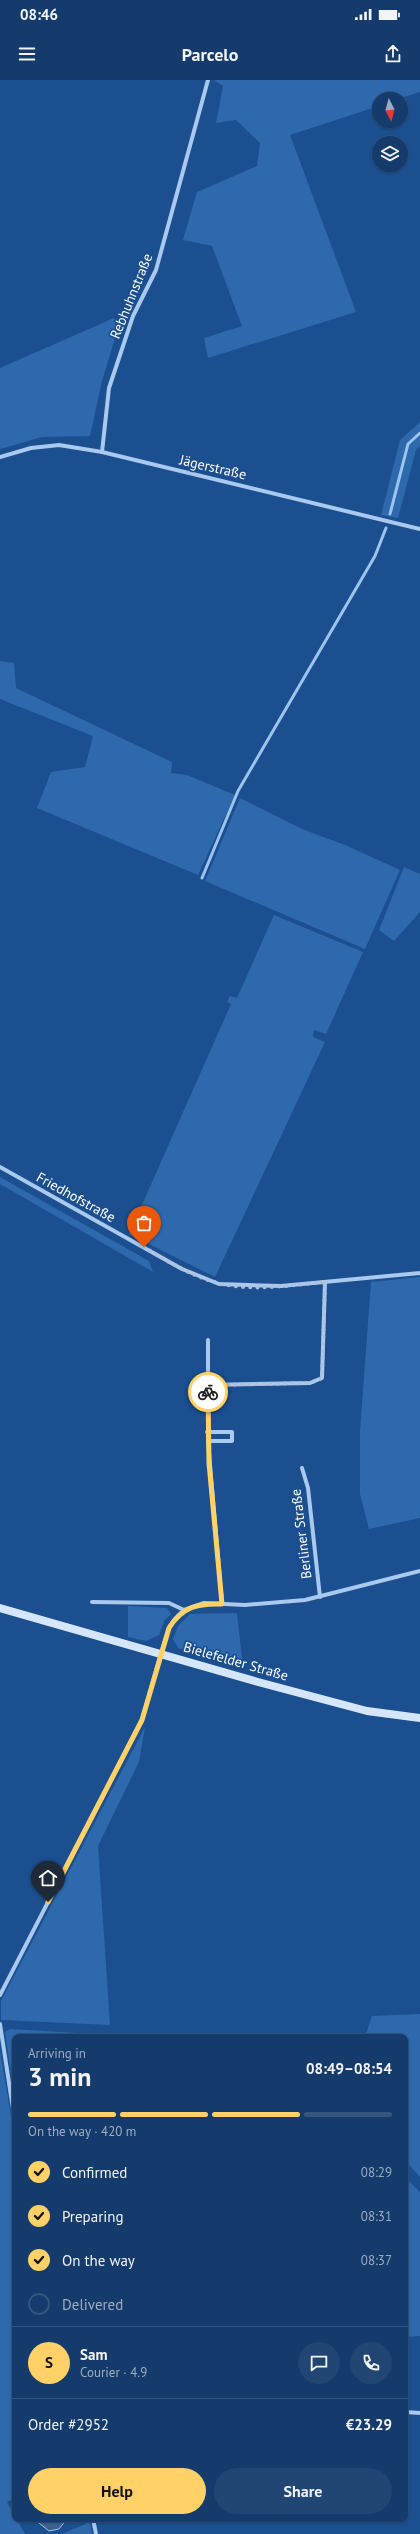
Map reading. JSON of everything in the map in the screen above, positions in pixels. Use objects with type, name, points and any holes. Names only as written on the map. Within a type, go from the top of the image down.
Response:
[{"type":"main road","name":"Bielefelder Straße","points":[[0,1608],[258,1682],[367,1711],[420,1718]]},
{"type":"street","name":"Rebhuhnstraße","points":[[102,452],[109,388],[133,316],[156,270],[208,80]]},
{"type":"street","name":"Jägerstraße","points":[[0,457],[31,448],[59,445],[102,452],[420,529]]},
{"type":"street","name":"Friedhofstraße","points":[[0,1167],[182,1269],[219,1284],[262,1286],[420,1273]]},
{"type":"street","points":[[208,1385],[310,1383],[322,1378],[325,1282]]},
{"type":"street","points":[[208,1340],[208,1441],[222,1604]]},
{"type":"street","points":[[208,1432],[232,1432],[232,1441],[208,1441]]},
{"type":"street","name":"Berliner Straße","points":[[302,1468],[308,1488],[320,1597]]},
{"type":"street","name":"Berliner Straße","points":[[184,1610],[204,1603],[284,1603],[320,1597],[420,1571]]},
{"type":"street","points":[[0,1995],[142,1720],[169,1628],[184,1610],[169,1603],[92,1602]]},
{"type":"street","points":[[0,2024],[12,2102]]},
{"type":"street","points":[[408,2412],[420,2413]]},
{"type":"street","points":[[94,2522],[96,2534]]},
{"type":"shaded area","points":[[214,80],[420,80],[420,92],[408,96],[408,92],[372,92],[372,108],[290,135],[356,312],[208,358],[204,338],[242,326],[212,246],[183,240],[197,192],[257,166],[260,143],[236,120],[216,123],[223,86]]},
{"type":"shaded area","points":[[114,318],[119,325],[102,381],[90,436],[42,437],[0,449],[0,368]]},
{"type":"shaded area","points":[[420,422],[420,446],[416,450],[398,518],[381,515],[400,440]]},
{"type":"shaded area","points":[[0,661],[14,663],[16,688],[172,762],[171,773],[187,775],[235,795],[198,875],[37,808],[51,772],[85,767],[93,736],[0,699]]},
{"type":"shaded area","points":[[240,798],[302,829],[345,845],[400,870],[365,949],[205,881]]},
{"type":"shaded area","points":[[404,867],[420,874],[420,912],[394,941],[379,930]]},
{"type":"shaded area","points":[[274,915],[363,952],[326,1034],[314,1030],[313,1037],[325,1042],[215,1277],[129,1234],[231,1004],[227,1002],[230,996],[237,998]]},
{"type":"shaded area","points":[[0,1177],[149,1261],[153,1272],[0,1184]]},
{"type":"shaded area","points":[[420,1277],[420,1518],[369,1529],[360,1494],[360,1431],[371,1282]]},
{"type":"shaded area","points":[[128,1606],[167,1608],[171,1614],[164,1621],[159,1635],[146,1641],[128,1637]]},
{"type":"shaded area","points":[[237,1613],[243,1667],[178,1648],[173,1639],[178,1626],[190,1614]]},
{"type":"shaded area","points":[[145,1727],[139,1762],[98,1846],[110,2025],[1,2020],[1,2001]]},
{"type":"shaded area","points":[[420,2014],[420,2177],[408,2163],[408,2034],[366,2034],[372,2016]]},
{"type":"shaded area","points":[[10,2029],[95,2034],[12,2034],[12,2080],[5,2032]]},
{"type":"shaded area","points":[[0,2050],[12,2122],[12,2500],[7,2502],[12,2511],[12,2522],[18,2522],[25,2534],[0,2534]]},
{"type":"shaded area","points":[[408,2180],[420,2192],[420,2336],[408,2337]]},
{"type":"shaded area","points":[[38,2522],[64,2522],[59,2529],[49,2531]]},
{"type":"shaded area","points":[[90,2522],[92,2534],[62,2534]]},
{"type":"waterway","points":[[390,514],[408,444],[420,433]]},
{"type":"waterway","points":[[202,878],[238,791],[375,556],[386,528]]},
{"type":"way so far","points":[[144,1247],[182,1269],[219,1284],[281,1286],[325,1282],[322,1378],[318,1381],[310,1383],[208,1385],[208,1392]]},
{"type":"route","points":[[48,1902],[120,1766],[142,1720],[169,1628],[184,1610],[204,1603],[222,1604],[209,1463],[208,1392]]}]
